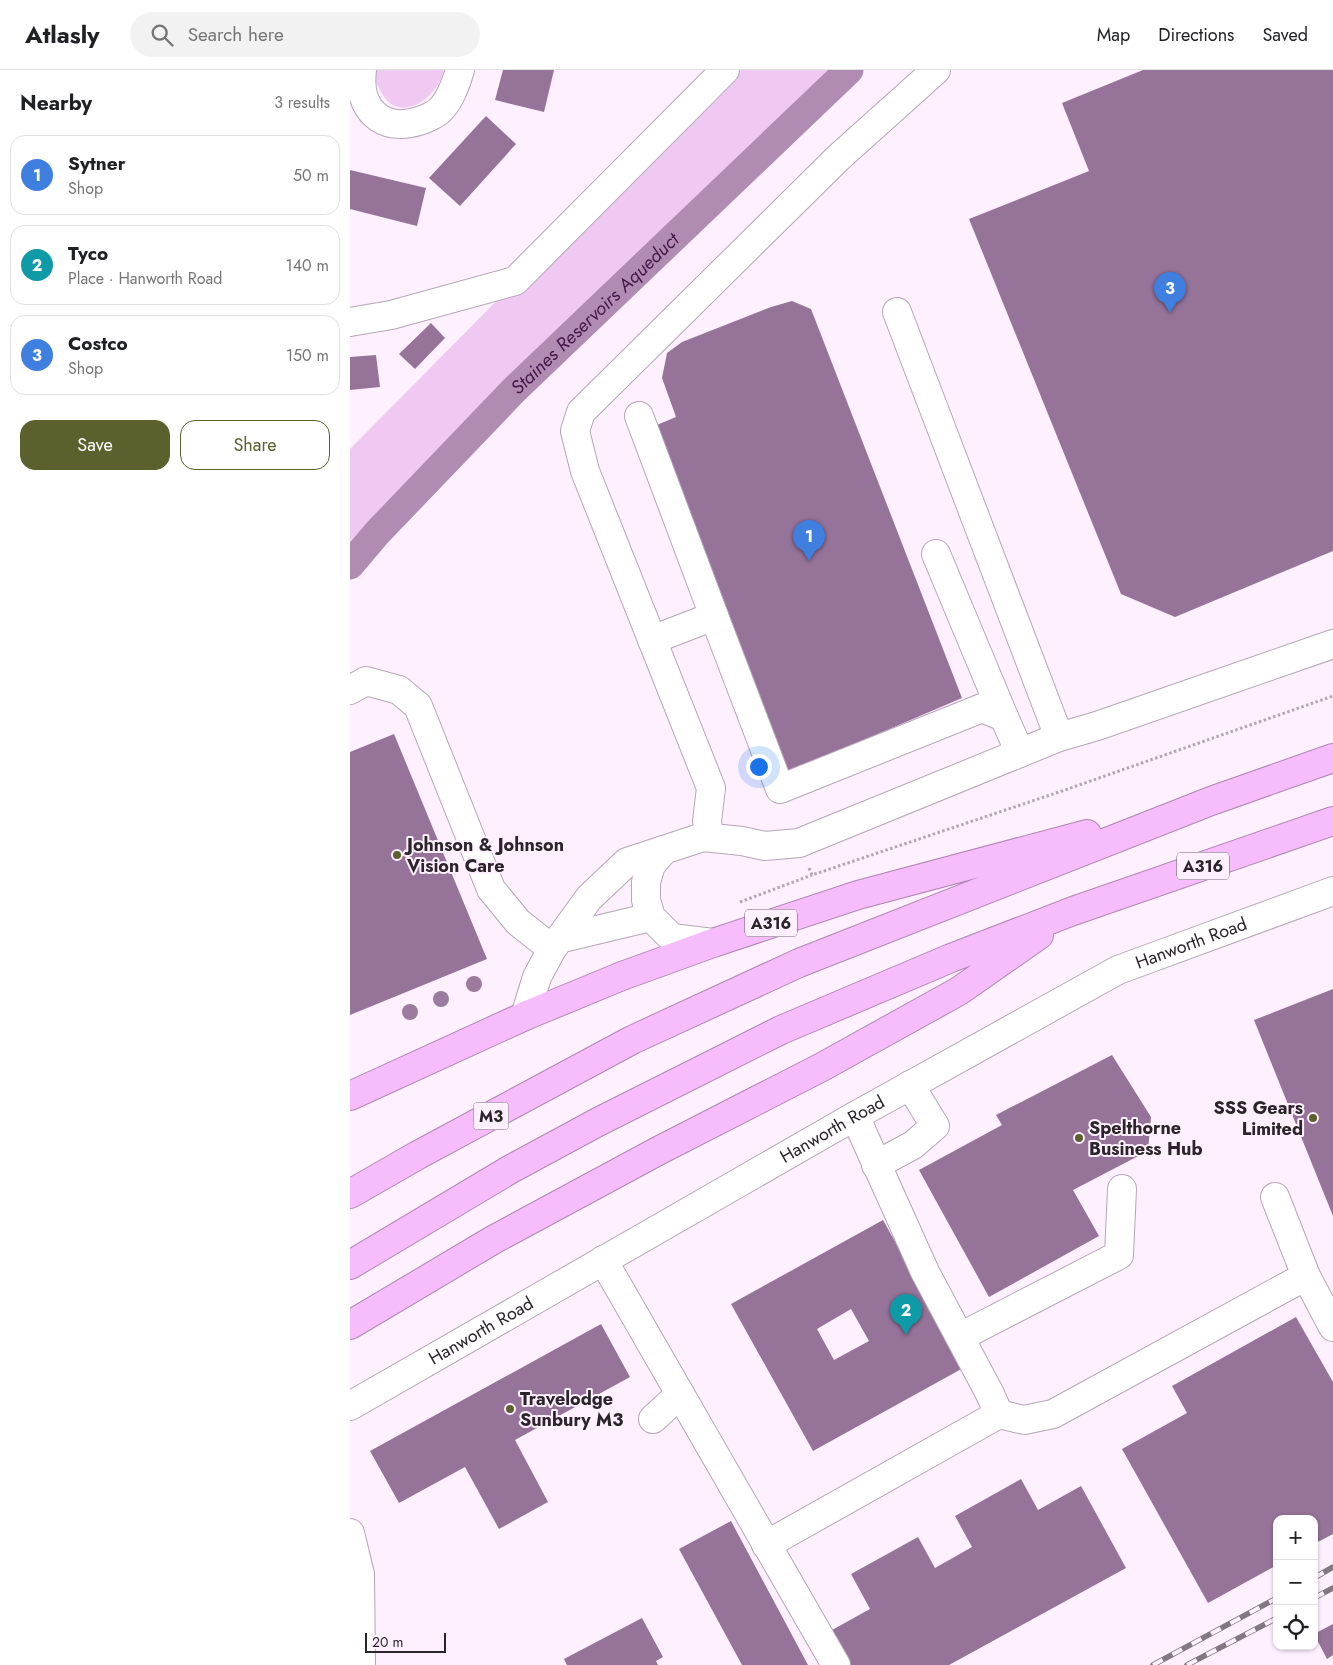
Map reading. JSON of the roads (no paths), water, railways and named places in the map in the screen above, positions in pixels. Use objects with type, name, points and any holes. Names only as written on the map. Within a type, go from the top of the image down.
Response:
[{"type":"highway","name":"A316","points":[[632,1040],[799,963],[1211,801],[1333,758]]},
{"type":"highway","name":"A316","points":[[350,1096],[525,1016],[622,976],[713,943],[858,895],[1211,801]]},
{"type":"highway","name":"A316","points":[[350,1265],[511,1169],[598,1122],[781,1030],[951,958],[1073,911],[1333,821]]},
{"type":"highway","name":"A316","points":[[350,1324],[493,1240],[658,1151],[822,1067],[959,991],[1073,911]]},
{"type":"highway","name":"M3","points":[[350,1194],[418,1155],[632,1040]]},
{"type":"street","points":[[362,70],[363,98],[373,114],[388,122],[404,126],[425,119],[442,108],[453,91],[460,70]]},
{"type":"street","points":[[358,321],[391,315],[515,281],[725,70]]},
{"type":"street","points":[[709,837],[707,821],[711,788],[585,472],[575,431],[581,412],[838,158],[936,70]]},
{"type":"street","points":[[897,312],[1059,737]]},
{"type":"street","points":[[639,416],[780,789],[982,708],[1004,717]]},
{"type":"street","points":[[936,554],[1020,753]]},
{"type":"street","points":[[652,640],[714,616]]},
{"type":"street","points":[[525,1016],[537,977],[556,944],[589,898],[627,862],[696,838],[709,837],[765,846],[800,843],[1059,737],[1097,726],[1333,644]]},
{"type":"street","points":[[350,690],[366,682],[399,690],[418,706],[491,889],[518,922],[556,944],[651,917]]},
{"type":"street","points":[[664,850],[651,865],[646,882],[646,900],[651,917],[672,938],[713,943]]},
{"type":"street","name":"Hanworth Road","points":[[350,1406],[855,1116],[1118,970],[1333,890]]},
{"type":"street","points":[[876,1165],[913,1144],[935,1126],[910,1086]]},
{"type":"street","points":[[855,1116],[924,1272],[999,1414]]},
{"type":"street","points":[[960,1337],[1119,1255],[1122,1189]]},
{"type":"street","points":[[1275,1197],[1306,1276],[1333,1327]]},
{"type":"street","points":[[603,1260],[836,1665]]},
{"type":"street","points":[[766,1545],[999,1414],[1024,1420],[1053,1414],[1306,1276]]},
{"type":"street","points":[[654,1419],[680,1394]]},
{"type":"street","points":[[350,1533],[361,1605],[361,1665]]},
{"type":"waterway","name":"Staines Reservoirs Aqueduct","points":[[350,565],[377,533],[514,390],[849,70]]},
{"type":"railway","points":[[1318,1576],[1333,1567]]},
{"type":"railway","points":[[1318,1596],[1333,1588]]},
{"type":"railway","points":[[1153,1665],[1273,1600]]},
{"type":"railway","points":[[1187,1665],[1273,1620]]},
{"type":"place","name":"Costco","points":[[1170,313]]},
{"type":"place","name":"Sytner","points":[[809,561]]},
{"type":"place","name":"Johnson & Johnson Vision Care","points":[[397,855]]},
{"type":"place","name":"SSS Gears Limited","points":[[1313,1118]]},
{"type":"place","name":"Spelthorne Business Hub","points":[[1079,1138]]},
{"type":"place","name":"Tyco","points":[[906,1335]]},
{"type":"place","name":"Travelodge Sunbury M3","points":[[510,1409]]}]
